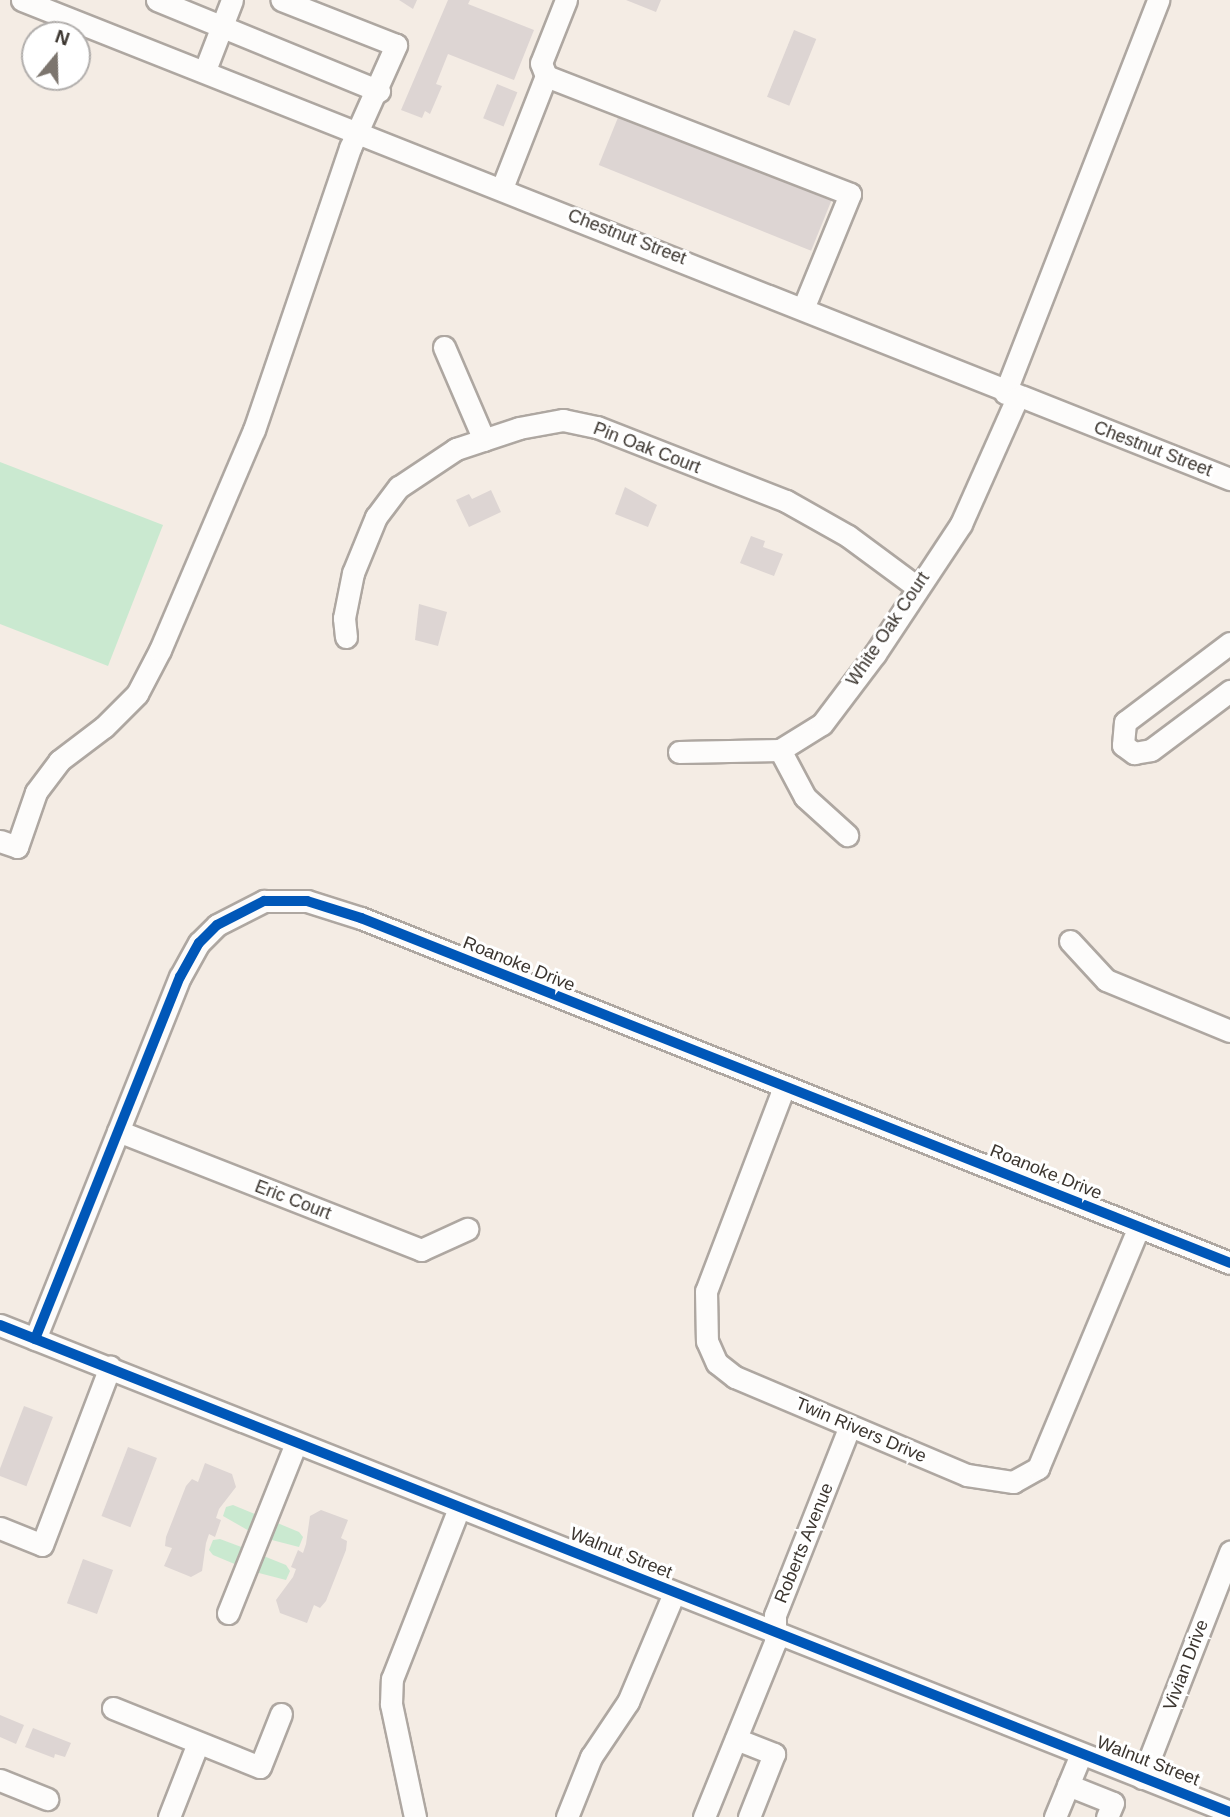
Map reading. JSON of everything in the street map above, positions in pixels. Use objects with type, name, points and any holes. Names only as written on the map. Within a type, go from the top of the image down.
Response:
[{"type":"street","name":"Chestnut Street","points":[[22,0],[62,7],[205,71],[804,306],[1011,395],[1230,479]]},
{"type":"street","points":[[157,0],[379,91]]},
{"type":"street","points":[[205,71],[232,0]]},
{"type":"street","points":[[0,841],[17,847],[36,792],[58,761],[104,727],[137,694],[160,650],[254,430],[360,132],[396,45],[282,0]]},
{"type":"street","points":[[566,0],[541,63],[547,76],[850,194],[804,306]]},
{"type":"street","name":"White Oak Court","points":[[780,750],[821,724],[875,654],[916,586],[961,524],[1158,0]]},
{"type":"street","points":[[502,188],[547,76]]},
{"type":"street","points":[[444,347],[484,440]]},
{"type":"street","name":"Pin Oak Court","points":[[346,636],[344,618],[353,573],[376,517],[400,486],[456,449],[563,420],[597,427],[786,501],[848,536],[916,586]]},
{"type":"street","points":[[1230,643],[1125,722],[1123,745],[1134,753],[1151,750],[1230,691]]},
{"type":"street","points":[[679,752],[780,750],[805,797],[846,835]]},
{"type":"street","name":"Roanoke Drive","points":[[35,1339],[180,977],[199,943],[235,912],[264,901],[307,901],[361,918],[1230,1263]]},
{"type":"street","points":[[1070,940],[1106,980],[1228,1024]]},
{"type":"street","name":"Twin Rivers Drive","points":[[784,1087],[706,1290],[707,1341],[717,1363],[735,1377],[967,1475],[999,1482],[1027,1477],[1046,1457],[1139,1227]]},
{"type":"street","name":"Eric Court","points":[[118,1131],[421,1250],[467,1229]]},
{"type":"street","name":"Walnut Street","points":[[0,1325],[1230,1812]]},
{"type":"street","points":[[0,1528],[43,1545],[110,1367]]},
{"type":"street","name":"Roberts Avenue","points":[[704,1817],[775,1633],[775,1615],[850,1426]]},
{"type":"street","points":[[228,1613],[296,1443]]},
{"type":"street","points":[[415,1817],[391,1704],[392,1679],[459,1508]]},
{"type":"street","name":"Vivian Drive","points":[[1142,1778],[1230,1552]]},
{"type":"street","points":[[568,1817],[591,1757],[628,1702],[674,1593]]},
{"type":"street","points":[[113,1708],[260,1767],[281,1714]]},
{"type":"street","points":[[736,1739],[774,1754],[749,1817]]},
{"type":"street","points":[[169,1817],[198,1743]]},
{"type":"street","points":[[1055,1817],[1081,1754]]},
{"type":"street","points":[[0,1780],[47,1799]]},
{"type":"street","points":[[1068,1785],[1113,1803],[1107,1817]]},
{"type":"green space","points":[[0,462],[163,525],[108,666],[0,624]]},
{"type":"green space","points":[[233,1505],[257,1515],[251,1532],[223,1516],[226,1507]]},
{"type":"green space","points":[[275,1522],[299,1532],[303,1537],[299,1547],[268,1539]]},
{"type":"green space","points":[[220,1539],[244,1548],[237,1565],[213,1555],[209,1550],[213,1540]]},
{"type":"green space","points":[[261,1555],[286,1565],[290,1571],[286,1580],[255,1572]]},
{"type":"building","points":[[399,0],[417,0],[413,9]]},
{"type":"building","points":[[448,0],[470,0],[468,4],[534,30],[514,80],[448,54],[436,84],[442,86],[430,114],[425,111],[422,118],[401,110]]},
{"type":"building","points":[[626,0],[661,0],[656,12]]},
{"type":"building","points":[[794,30],[816,39],[789,106],[767,97]]},
{"type":"building","points":[[497,84],[517,92],[504,127],[483,118]]},
{"type":"building","points":[[619,115],[831,201],[811,251],[599,165]]},
{"type":"building","points":[[625,487],[657,505],[648,527],[615,514]]},
{"type":"building","points":[[491,490],[501,512],[469,527],[456,500],[469,494],[472,499]]},
{"type":"building","points":[[751,536],[765,541],[763,547],[783,554],[774,576],[740,563]]},
{"type":"building","points":[[419,604],[447,612],[438,646],[415,640]]},
{"type":"building","points":[[24,1406],[53,1417],[26,1486],[0,1476],[0,1469]]},
{"type":"building","points":[[128,1447],[157,1458],[130,1527],[101,1516]]},
{"type":"building","points":[[205,1463],[232,1474],[236,1487],[219,1509],[216,1518],[221,1520],[215,1537],[209,1534],[202,1571],[191,1577],[164,1566],[172,1548],[165,1546],[166,1537],[186,1486],[192,1479],[198,1482]]},
{"type":"building","points":[[321,1510],[348,1520],[341,1538],[347,1541],[346,1550],[326,1601],[320,1608],[314,1605],[307,1623],[280,1613],[276,1600],[293,1577],[296,1569],[291,1567],[298,1550],[303,1553],[310,1516]]},
{"type":"building","points":[[83,1559],[113,1570],[97,1614],[67,1603]]},
{"type":"building","points":[[0,1715],[24,1725],[16,1744],[0,1737]]},
{"type":"building","points":[[33,1728],[71,1743],[65,1757],[55,1754],[54,1758],[25,1747]]},
{"type":"cycle path","points":[[35,1339],[180,977],[199,943],[217,925],[264,901],[307,901],[361,918],[1230,1263]]},
{"type":"cycle path","points":[[0,1325],[1230,1812]]}]
